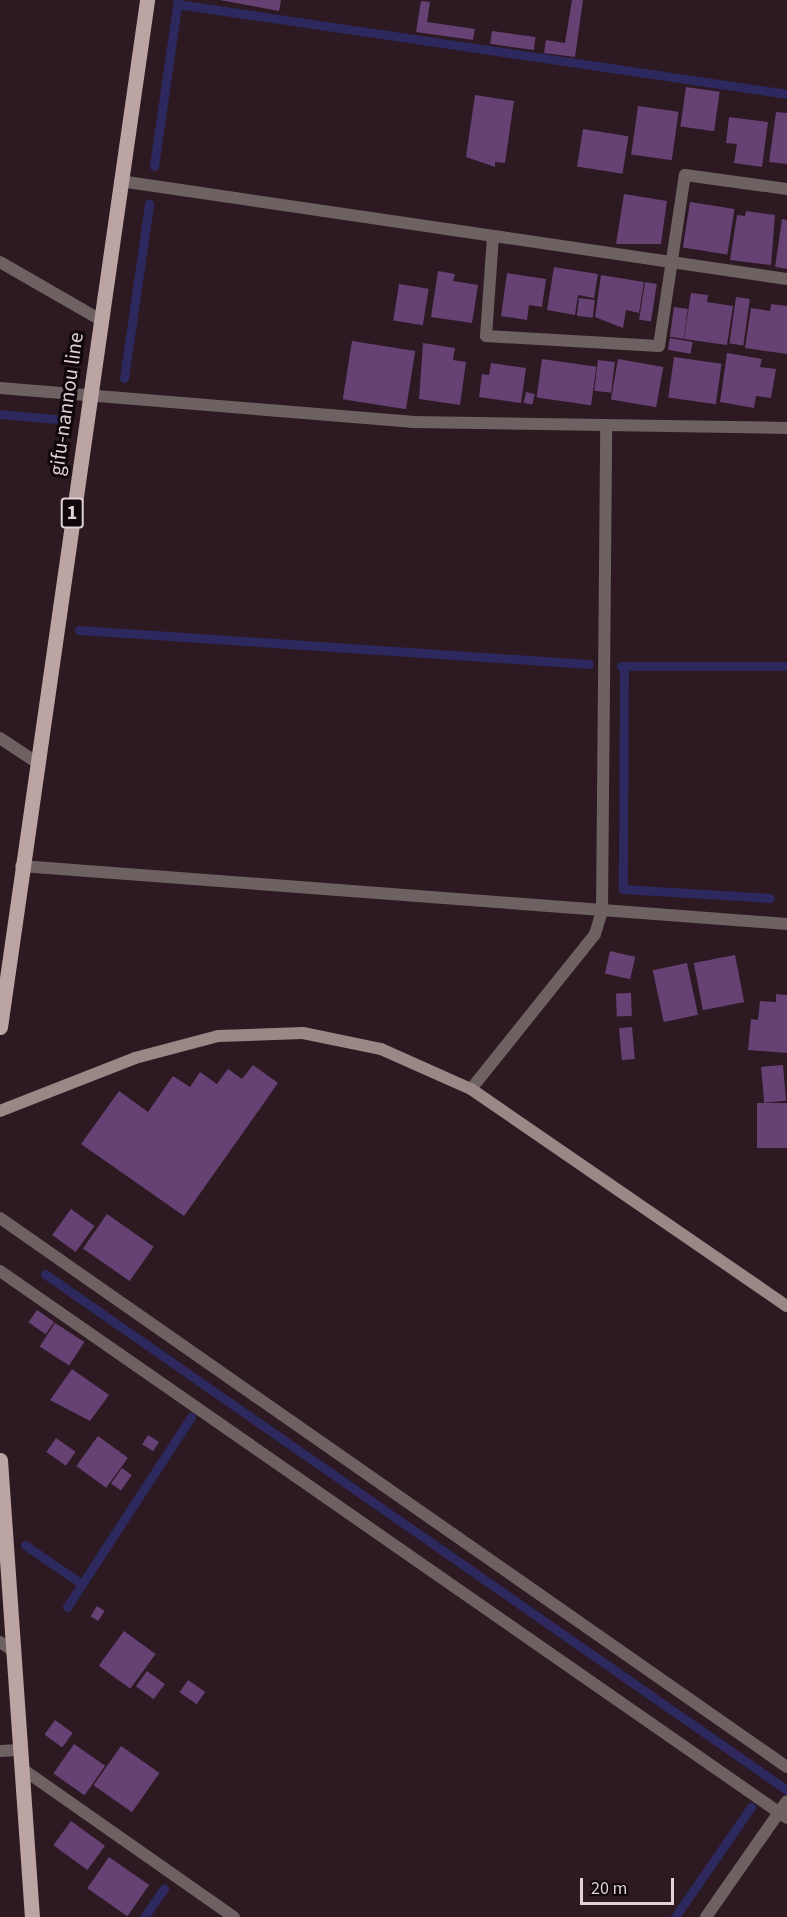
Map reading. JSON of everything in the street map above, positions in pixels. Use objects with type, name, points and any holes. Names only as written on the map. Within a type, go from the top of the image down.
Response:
[{"type":"main road","name":"gifu-nannou line","points":[[0,1027],[88,395],[147,0]]},
{"type":"main road","points":[[0,1460],[6,1646],[20,1750],[32,1917]]},
{"type":"street","points":[[494,236],[486,336],[660,346],[669,262],[685,175],[787,189]]},
{"type":"street","points":[[120,181],[787,279]]},
{"type":"street","points":[[0,262],[99,319]]},
{"type":"street","points":[[0,388],[412,422],[606,428],[787,428]]},
{"type":"street","points":[[471,1089],[595,934],[602,910],[606,428]]},
{"type":"street","points":[[0,738],[36,762]]},
{"type":"street","points":[[21,866],[787,924]]},
{"type":"street","points":[[0,1111],[135,1058],[218,1036],[314,1035],[381,1049],[471,1089],[787,1306]]},
{"type":"street","points":[[0,1218],[787,1767]]},
{"type":"street","points":[[0,1271],[784,1809],[706,1917]]},
{"type":"street","points":[[0,1751],[20,1750]]},
{"type":"street","points":[[21,1768],[234,1917]]},
{"type":"building","points":[[220,0],[281,0],[279,11]]},
{"type":"building","points":[[572,0],[583,0],[575,57],[544,53],[546,40],[565,43]]},
{"type":"building","points":[[421,1],[430,2],[427,22],[475,29],[473,40],[416,32]]},
{"type":"building","points":[[492,31],[536,37],[534,50],[490,44]]},
{"type":"building","points":[[686,87],[720,92],[714,131],[680,127]]},
{"type":"building","points":[[475,95],[514,101],[505,163],[495,162],[495,167],[466,157]]},
{"type":"building","points":[[638,106],[679,112],[672,160],[631,155]]},
{"type":"building","points":[[776,112],[787,113],[787,164],[769,162]]},
{"type":"building","points":[[729,117],[768,122],[762,167],[734,163],[737,144],[726,143]]},
{"type":"building","points":[[583,129],[628,136],[622,174],[577,167]]},
{"type":"building","points":[[624,194],[667,201],[661,244],[616,244]]},
{"type":"building","points":[[690,202],[734,209],[727,254],[683,247]]},
{"type":"building","points":[[746,211],[775,215],[771,265],[730,260],[737,215],[745,216]]},
{"type":"building","points":[[782,219],[787,220],[787,269],[775,267]]},
{"type":"building","points":[[554,267],[598,274],[594,298],[578,295],[575,315],[547,310]]},
{"type":"building","points":[[438,271],[455,274],[453,281],[478,285],[472,323],[431,317]]},
{"type":"building","points":[[507,273],[546,279],[542,307],[529,305],[527,320],[501,316]]},
{"type":"building","points":[[601,275],[644,282],[639,313],[626,310],[623,328],[595,317]]},
{"type":"building","points":[[645,282],[657,284],[651,321],[639,320]]},
{"type":"building","points":[[399,284],[429,289],[423,325],[393,321]]},
{"type":"building","points":[[691,293],[708,295],[707,302],[733,306],[727,345],[684,339]]},
{"type":"building","points":[[736,297],[750,299],[743,345],[729,344]]},
{"type":"building","points":[[579,298],[595,300],[593,318],[577,316]]},
{"type":"building","points":[[771,304],[787,306],[787,354],[745,348],[751,308],[770,311]]},
{"type":"building","points":[[674,307],[688,309],[684,339],[670,337]]},
{"type":"building","points":[[670,338],[693,342],[691,354],[668,350]]},
{"type":"building","points":[[352,341],[415,351],[406,409],[343,399]]},
{"type":"building","points":[[423,343],[455,348],[453,360],[466,362],[460,405],[419,399]]},
{"type":"building","points":[[727,353],[762,359],[760,367],[776,369],[771,398],[756,396],[754,408],[720,402]]},
{"type":"building","points":[[674,357],[722,364],[716,404],[668,398]]},
{"type":"building","points":[[542,359],[596,367],[591,405],[537,398]]},
{"type":"building","points":[[618,359],[663,367],[656,407],[611,399]]},
{"type":"building","points":[[598,360],[615,362],[611,393],[594,391]]},
{"type":"building","points":[[491,363],[526,368],[521,403],[479,397],[482,374],[489,375]]},
{"type":"building","points":[[526,392],[535,394],[532,405],[524,403]]},
{"type":"building","points":[[610,951],[635,957],[630,979],[605,973]]},
{"type":"building","points":[[735,955],[744,1002],[703,1010],[694,963]]},
{"type":"building","points":[[687,963],[698,1015],[664,1022],[653,970]]},
{"type":"building","points":[[631,993],[632,1016],[617,1017],[616,994]]},
{"type":"building","points":[[776,994],[787,995],[787,1053],[748,1050],[751,1019],[758,1020],[760,1001],[776,1002]]},
{"type":"building","points":[[632,1027],[635,1059],[622,1060],[619,1028]]},
{"type":"building","points":[[253,1065],[278,1083],[184,1216],[81,1144],[119,1091],[148,1112],[173,1076],[190,1087],[200,1072],[217,1084],[228,1069],[242,1079]]},
{"type":"building","points":[[783,1065],[786,1101],[764,1103],[761,1067]]},
{"type":"building","points":[[757,1103],[787,1103],[787,1148],[757,1148]]},
{"type":"building","points":[[71,1209],[94,1226],[76,1252],[52,1235]]},
{"type":"building","points":[[107,1214],[154,1247],[130,1281],[83,1248]]},
{"type":"building","points":[[37,1310],[54,1322],[46,1334],[28,1322]]},
{"type":"building","points":[[55,1323],[84,1342],[69,1366],[40,1346]]},
{"type":"building","points":[[72,1369],[109,1395],[90,1421],[50,1400]]},
{"type":"building","points":[[148,1435],[159,1442],[153,1451],[142,1444]]},
{"type":"building","points":[[98,1436],[128,1458],[106,1488],[76,1466]]},
{"type":"building","points":[[56,1438],[76,1452],[66,1466],[46,1452]]},
{"type":"building","points":[[122,1468],[132,1475],[121,1490],[111,1484]]},
{"type":"building","points":[[97,1606],[105,1611],[98,1621],[91,1616]]},
{"type":"building","points":[[124,1631],[156,1654],[130,1689],[99,1666]]},
{"type":"building","points":[[147,1671],[165,1684],[154,1699],[136,1686]]},
{"type":"building","points":[[188,1680],[205,1692],[197,1704],[179,1692]]},
{"type":"building","points":[[55,1720],[73,1733],[62,1747],[44,1735]]},
{"type":"building","points":[[74,1744],[105,1766],[84,1795],[53,1773]]},
{"type":"building","points":[[121,1746],[160,1773],[132,1812],[93,1785]]},
{"type":"building","points":[[71,1821],[105,1846],[87,1870],[53,1845]]},
{"type":"building","points":[[109,1857],[149,1885],[127,1916],[87,1888]]},
{"type":"waterway","points":[[154,166],[178,0]]},
{"type":"waterway","points":[[177,4],[787,94]]},
{"type":"waterway","points":[[124,378],[149,204]]},
{"type":"waterway","points":[[0,414],[56,419]]},
{"type":"waterway","points":[[79,630],[589,664]]},
{"type":"waterway","points":[[621,666],[787,666]]},
{"type":"waterway","points":[[624,667],[623,889],[770,898]]},
{"type":"waterway","points":[[45,1274],[787,1790]]},
{"type":"waterway","points":[[67,1607],[191,1417]]},
{"type":"waterway","points":[[25,1545],[82,1584]]},
{"type":"waterway","points":[[675,1917],[751,1807]]},
{"type":"waterway","points":[[144,1917],[164,1888]]}]
